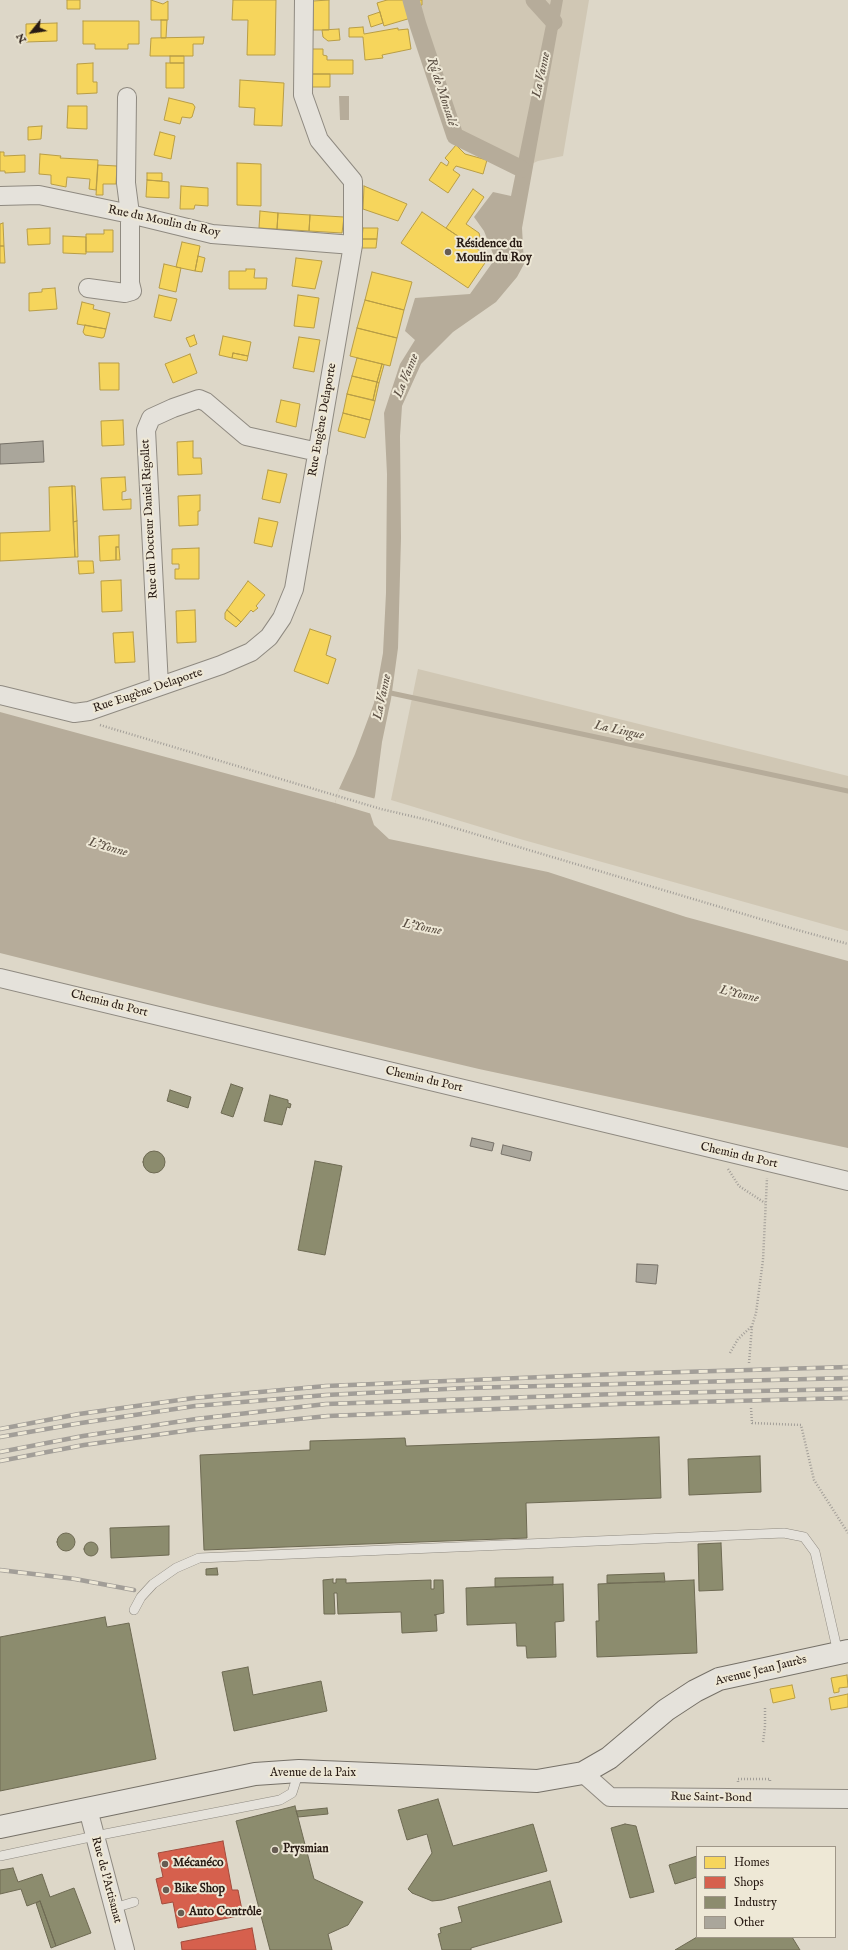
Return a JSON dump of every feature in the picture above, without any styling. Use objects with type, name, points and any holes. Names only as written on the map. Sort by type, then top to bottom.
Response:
[{"type":"main road","name":"Avenue Jean Jaurès","points":[[583,1773],[609,1758],[666,1710],[695,1691],[719,1679],[843,1652]]},
{"type":"main road","name":"Avenue de la Paix","points":[[0,1827],[255,1774],[299,1771],[537,1781],[583,1773]]},
{"type":"street","name":"Rue Eugène Delaporte","points":[[0,695],[74,713],[89,711],[221,665],[251,652],[269,637],[282,618],[294,589],[353,245],[353,181],[319,140],[303,95],[304,0]]},
{"type":"street","name":"Rue du Moulin du Roy","points":[[88,288],[125,293],[132,291],[130,283],[130,214],[126,183],[127,97]]},
{"type":"street","name":"Rue du Moulin du Roy","points":[[0,196],[38,195],[130,214],[212,234],[353,245]]},
{"type":"street","name":"Rue du Docteur Daniel Rigollet","points":[[159,686],[146,430],[151,418],[173,408],[199,400],[206,402],[246,436],[318,452]]},
{"type":"street","name":"Chemin du Port","points":[[0,978],[264,1043],[424,1079],[848,1182]]},
{"type":"street","name":"Rue Saint-Bond","points":[[583,1773],[610,1797],[848,1799]]},
{"type":"street","name":"Rue de l'Artisanat","points":[[88,1809],[125,1950]]},
{"type":"lane","points":[[134,1610],[141,1597],[153,1584],[176,1568],[199,1558],[784,1533],[804,1537],[815,1552],[843,1652]]},
{"type":"lane","points":[[0,1856],[280,1800],[292,1793],[299,1771]]},
{"type":"lane","points":[[114,1908],[134,1902]]},
{"type":"path","points":[[104,727],[381,809],[428,820],[848,944]]},
{"type":"path","points":[[725,1153],[722,1161],[739,1186],[765,1203]]},
{"type":"path","points":[[749,1363],[752,1326],[756,1313],[763,1260],[768,1163]]},
{"type":"path","points":[[730,1352],[738,1339],[752,1326]]},
{"type":"path","points":[[752,1408],[752,1423],[800,1425],[814,1480],[848,1533]]},
{"type":"path","points":[[762,1742],[765,1726],[765,1708]]},
{"type":"path","points":[[760,1779],[770,1779]]},
{"type":"shaded area","points":[[418,0],[589,0],[563,156],[538,161],[512,173],[458,132]]},
{"type":"shaded area","points":[[418,669],[848,776],[848,931],[520,839],[391,800]]},
{"type":"water","points":[[551,0],[563,0],[522,228],[524,264],[517,277],[496,302],[453,332],[421,364],[402,406],[400,436],[401,538],[398,648],[391,699],[382,742],[375,796],[370,813],[374,825],[389,839],[548,872],[686,917],[848,961],[848,1148],[479,1069],[208,1005],[0,953],[0,712],[335,803],[339,789],[355,754],[374,703],[383,653],[386,593],[387,474],[384,413],[400,364],[415,340],[405,331],[415,298],[470,294],[495,259],[484,231],[474,217],[493,192],[511,196]]},
{"type":"water","points":[[339,96],[349,96],[349,120],[340,120]]},
{"type":"pier","points":[[339,789],[376,799],[372,814],[335,803]]},
{"type":"building: Homes","points":[[67,0],[80,0],[80,9],[67,9]]},
{"type":"building: Homes","points":[[151,0],[163,4],[168,1],[168,20],[151,20]]},
{"type":"building: Homes","points":[[233,0],[276,0],[275,55],[247,55],[248,20],[232,20]]},
{"type":"building: Homes","points":[[329,0],[329,30],[313,30],[313,1]]},
{"type":"building: Homes","points":[[387,0],[406,0],[411,18],[384,26],[377,3]]},
{"type":"building: Homes","points":[[414,0],[422,0],[422,5],[416,6]]},
{"type":"building: Homes","points":[[380,12],[383,23],[371,27],[368,16]]},
{"type":"building: Homes","points":[[161,20],[167,20],[166,38],[161,38]]},
{"type":"building: Homes","points":[[83,21],[139,21],[139,44],[128,44],[128,49],[95,49],[95,44],[83,44]]},
{"type":"building: Homes","points":[[57,23],[57,41],[26,42],[26,24]]},
{"type":"building: Homes","points":[[363,27],[364,34],[398,28],[398,30],[408,29],[411,49],[382,55],[383,58],[365,60],[363,37],[349,37],[349,28]]},
{"type":"building: Homes","points":[[339,29],[340,40],[328,41],[323,37],[322,30]]},
{"type":"building: Homes","points":[[204,37],[203,44],[193,44],[193,56],[150,56],[151,38]]},
{"type":"building: Homes","points":[[311,49],[323,49],[323,55],[327,56],[327,60],[353,60],[353,74],[311,74]]},
{"type":"building: Homes","points":[[170,56],[184,56],[184,63],[170,63]]},
{"type":"building: Homes","points":[[93,63],[93,82],[97,82],[97,93],[77,94],[77,64]]},
{"type":"building: Homes","points":[[166,63],[184,63],[184,88],[166,88]]},
{"type":"building: Homes","points":[[311,74],[330,74],[330,87],[312,87]]},
{"type":"building: Homes","points":[[240,80],[284,83],[282,126],[254,125],[255,108],[239,107]]},
{"type":"building: Homes","points":[[169,98],[193,104],[195,107],[192,117],[182,117],[180,124],[164,120]]},
{"type":"building: Homes","points":[[68,106],[87,106],[87,129],[67,128]]},
{"type":"building: Homes","points":[[42,126],[41,139],[28,140],[28,127]]},
{"type":"building: Homes","points":[[160,132],[175,136],[171,159],[154,155]]},
{"type":"building: Homes","points":[[456,145],[465,154],[487,160],[483,174],[456,166],[453,170],[460,175],[448,193],[429,180],[441,162],[447,166],[449,162],[445,158]]},
{"type":"building: Homes","points":[[0,152],[4,152],[4,156],[25,155],[25,172],[5,173],[5,171],[0,171]]},
{"type":"building: Homes","points":[[40,154],[61,156],[60,158],[98,160],[96,190],[89,189],[90,179],[67,177],[66,187],[51,184],[51,175],[39,174]]},
{"type":"building: Homes","points":[[237,163],[261,164],[261,206],[237,205]]},
{"type":"building: Homes","points":[[98,165],[117,166],[116,184],[103,184],[103,195],[96,195]]},
{"type":"building: Homes","points":[[147,173],[162,173],[162,181],[147,180]]},
{"type":"building: Homes","points":[[147,180],[169,182],[169,198],[146,197]]},
{"type":"building: Homes","points":[[181,186],[208,188],[208,206],[195,205],[194,209],[180,209]]},
{"type":"building: Homes","points":[[364,186],[407,204],[398,221],[363,209]]},
{"type":"building: Homes","points":[[473,189],[484,197],[466,224],[479,233],[480,237],[474,247],[446,228]]},
{"type":"building: Homes","points":[[260,211],[278,213],[277,229],[259,228]]},
{"type":"building: Homes","name":"Résidence du Moulin du Roy","points":[[422,212],[489,257],[468,288],[401,243]]},
{"type":"building: Homes","points":[[278,213],[310,215],[309,231],[277,229]]},
{"type":"building: Homes","points":[[310,215],[344,217],[342,233],[309,231]]},
{"type":"building: Homes","points":[[3,223],[4,246],[0,246],[0,224]]},
{"type":"building: Homes","points":[[50,228],[50,244],[28,245],[27,229]]},
{"type":"building: Homes","points":[[363,228],[378,228],[377,239],[362,239]]},
{"type":"building: Homes","points":[[104,230],[113,230],[113,252],[86,252],[86,234],[104,234]]},
{"type":"building: Homes","points":[[63,236],[86,237],[86,254],[63,253]]},
{"type":"building: Homes","points":[[362,239],[377,239],[376,248],[362,248]]},
{"type":"building: Homes","points":[[182,242],[200,246],[195,271],[176,267]]},
{"type":"building: Homes","points":[[0,246],[4,246],[5,263],[0,263]]},
{"type":"building: Homes","points":[[198,256],[205,258],[202,272],[195,271]]},
{"type":"building: Homes","points":[[296,258],[322,261],[315,289],[292,286]]},
{"type":"building: Homes","points":[[164,264],[181,268],[176,292],[159,288]]},
{"type":"building: Homes","points":[[246,269],[255,269],[254,278],[267,278],[266,289],[229,289],[229,271],[246,271]]},
{"type":"building: Homes","points":[[372,272],[412,282],[404,310],[365,300]]},
{"type":"building: Homes","points":[[55,288],[57,309],[29,311],[29,293],[42,292],[42,289]]},
{"type":"building: Homes","points":[[159,295],[177,299],[171,321],[154,317]]},
{"type":"building: Homes","points":[[298,295],[319,298],[314,328],[294,326]]},
{"type":"building: Homes","points":[[365,300],[404,310],[397,338],[357,328]]},
{"type":"building: Homes","points":[[82,302],[94,305],[93,309],[110,313],[106,329],[77,324]]},
{"type":"building: Homes","points":[[85,325],[106,329],[104,337],[102,338],[85,335],[83,332]]},
{"type":"building: Homes","points":[[357,328],[397,338],[390,366],[350,356]]},
{"type":"building: Homes","points":[[194,335],[197,344],[190,347],[186,338]]},
{"type":"building: Homes","points":[[223,336],[251,342],[248,356],[233,353],[232,358],[219,355]]},
{"type":"building: Homes","points":[[299,337],[320,340],[314,372],[293,368]]},
{"type":"building: Homes","points":[[233,353],[248,356],[247,361],[232,358]]},
{"type":"building: Homes","points":[[190,354],[197,373],[173,383],[165,364]]},
{"type":"building: Homes","points":[[357,358],[382,364],[377,382],[352,376]]},
{"type":"building: Homes","points":[[99,363],[119,363],[119,390],[100,390]]},
{"type":"building: Homes","points":[[382,364],[384,365],[379,383],[377,382]]},
{"type":"building: Homes","points":[[352,376],[377,382],[373,400],[347,394]]},
{"type":"building: Homes","points":[[377,382],[379,383],[375,401],[373,400]]},
{"type":"building: Homes","points":[[347,394],[375,401],[370,420],[343,413]]},
{"type":"building: Homes","points":[[281,400],[300,404],[296,427],[276,422]]},
{"type":"building: Homes","points":[[343,413],[370,420],[365,438],[338,431]]},
{"type":"building: Homes","points":[[123,420],[124,445],[102,446],[101,421]]},
{"type":"building: Homes","points":[[193,441],[193,458],[201,458],[202,474],[178,475],[177,442]]},
{"type":"building: Homes","points":[[268,470],[287,474],[280,503],[262,499]]},
{"type":"building: Homes","points":[[125,477],[126,491],[122,492],[122,500],[131,499],[131,509],[103,510],[101,478]]},
{"type":"building: Homes","points":[[72,486],[75,557],[0,561],[0,533],[50,531],[49,487]]},
{"type":"building: Homes","points":[[72,486],[75,486],[77,521],[73,522]]},
{"type":"building: Homes","points":[[200,495],[198,525],[179,526],[178,496]]},
{"type":"building: Homes","points":[[259,518],[278,522],[272,547],[254,543]]},
{"type":"building: Homes","points":[[77,521],[78,557],[75,557],[73,522]]},
{"type":"building: Homes","points":[[119,535],[119,547],[116,547],[116,560],[100,561],[99,536]]},
{"type":"building: Homes","points":[[116,547],[119,547],[120,560],[116,560]]},
{"type":"building: Homes","points":[[199,548],[199,579],[175,579],[175,569],[179,569],[179,564],[172,564],[172,549]]},
{"type":"building: Homes","points":[[78,561],[93,561],[94,573],[79,574]]},
{"type":"building: Homes","points":[[121,580],[122,611],[102,612],[101,581]]},
{"type":"building: Homes","points":[[248,581],[265,595],[256,606],[258,608],[253,612],[251,610],[241,622],[227,610]]},
{"type":"building: Homes","points":[[195,610],[196,642],[177,643],[176,611]]},
{"type":"building: Homes","points":[[227,610],[241,622],[236,627],[225,619],[225,613]]},
{"type":"building: Homes","points":[[310,629],[331,636],[326,655],[336,659],[328,684],[294,671]]},
{"type":"building: Homes","points":[[133,632],[135,662],[115,663],[113,633]]},
{"type":"building: Homes","points":[[847,1675],[848,1687],[839,1688],[839,1692],[834,1693],[831,1678]]},
{"type":"building: Homes","points":[[792,1685],[795,1698],[773,1703],[770,1689]]},
{"type":"building: Homes","points":[[848,1694],[848,1707],[831,1710],[829,1698]]},
{"type":"building: Shops","points":[[223,1841],[232,1890],[238,1890],[243,1915],[178,1928],[173,1902],[162,1904],[156,1879],[163,1877],[158,1853]]},
{"type":"building: Shops","points":[[252,1928],[256,1950],[182,1950],[181,1942]]},
{"type":"building: Industry","points":[[231,1084],[243,1088],[233,1117],[221,1113]]},
{"type":"building: Industry","points":[[170,1090],[191,1097],[188,1108],[167,1101]]},
{"type":"building: Industry","points":[[270,1095],[288,1100],[288,1103],[291,1104],[290,1108],[287,1107],[282,1125],[264,1121]]},
{"type":"building: Industry","points":[[154,1151],[158,1152],[164,1158],[164,1166],[158,1172],[154,1173],[150,1172],[144,1166],[143,1162],[144,1158],[150,1152]]},
{"type":"building: Industry","points":[[315,1161],[342,1166],[325,1255],[298,1250]]},
{"type":"building: Industry","points":[[659,1437],[661,1498],[526,1503],[527,1538],[204,1550],[200,1455],[310,1450],[310,1441],[405,1438],[406,1446]]},
{"type":"building: Industry","points":[[760,1456],[761,1492],[689,1495],[688,1459]]},
{"type":"building: Industry","points":[[169,1526],[169,1555],[111,1558],[110,1528]]},
{"type":"building: Industry","points":[[62,1533],[70,1533],[75,1538],[73,1549],[70,1551],[62,1551],[57,1546],[57,1538]]},
{"type":"building: Industry","points":[[88,1542],[94,1542],[98,1546],[98,1552],[94,1556],[88,1556],[84,1552],[84,1546]]},
{"type":"building: Industry","points":[[721,1543],[723,1590],[699,1591],[698,1544]]},
{"type":"building: Industry","points":[[217,1568],[218,1575],[206,1575],[206,1569]]},
{"type":"building: Industry","points":[[664,1573],[665,1582],[607,1583],[607,1575]]},
{"type":"building: Industry","points":[[553,1577],[553,1585],[495,1587],[495,1578]]},
{"type":"building: Industry","points":[[333,1579],[333,1583],[336,1583],[336,1579],[346,1579],[346,1583],[431,1580],[431,1589],[434,1589],[434,1580],[443,1580],[444,1613],[434,1615],[436,1615],[437,1631],[402,1633],[401,1612],[338,1614],[337,1593],[334,1593],[335,1614],[324,1614],[323,1580]]},
{"type":"building: Industry","points":[[694,1580],[697,1653],[597,1657],[596,1621],[599,1621],[598,1584]]},
{"type":"building: Industry","points":[[563,1584],[564,1621],[555,1622],[556,1657],[527,1658],[526,1646],[517,1646],[516,1623],[467,1625],[466,1588]]},
{"type":"building: Industry","points":[[105,1617],[107,1627],[129,1623],[156,1759],[0,1791],[0,1637]]},
{"type":"building: Industry","points":[[248,1667],[253,1695],[321,1681],[327,1711],[234,1731],[222,1672]]},
{"type":"building: Industry","points":[[438,1799],[453,1846],[533,1824],[547,1871],[442,1900],[432,1901],[412,1893],[408,1889],[432,1853],[427,1834],[407,1840],[398,1810]]},
{"type":"building: Industry","name":"Prysmian","points":[[295,1806],[314,1879],[363,1902],[348,1925],[328,1934],[332,1950],[270,1950],[236,1821]]},
{"type":"building: Industry","points":[[327,1808],[328,1814],[298,1817],[296,1811]]},
{"type":"building: Industry","points":[[625,1824],[636,1826],[654,1892],[630,1898],[611,1828]]},
{"type":"building: Industry","points":[[696,1856],[696,1877],[675,1884],[669,1865]]},
{"type":"building: Industry","points":[[13,1868],[18,1882],[42,1874],[50,1897],[74,1888],[91,1933],[56,1946],[40,1901],[27,1906],[21,1889],[0,1894],[0,1870]]},
{"type":"building: Industry","points":[[550,1881],[562,1922],[471,1948],[471,1950],[442,1950],[438,1934],[441,1933],[440,1928],[462,1922],[458,1907]]},
{"type":"building: Industry","points":[[40,1901],[56,1946],[51,1948],[36,1903]]},
{"type":"building: Industry","points":[[696,1938],[793,1938],[800,1950],[675,1950]]},
{"type":"building: Other","points":[[43,441],[44,462],[0,464],[0,444]]},
{"type":"building: Other","points":[[472,1138],[494,1143],[492,1151],[470,1146]]},
{"type":"building: Other","points":[[503,1145],[532,1152],[530,1161],[501,1154]]},
{"type":"building: Other","points":[[637,1264],[658,1265],[656,1284],[636,1282]]},
{"type":"waterway","name":"Rû de Monsalé","points":[[411,0],[455,136],[522,169]]},
{"type":"waterway","name":"Rû de Monsalé","points":[[534,0],[554,22]]},
{"type":"waterway","name":"La Lingue","points":[[386,692],[848,791]]},
{"type":"railway","points":[[0,1429],[79,1414],[194,1398],[326,1386],[616,1374],[848,1367]]},
{"type":"railway","points":[[0,1437],[195,1406],[326,1395],[466,1388],[848,1378]]},
{"type":"railway","points":[[0,1452],[83,1436],[196,1419],[326,1404],[617,1394],[848,1389]]},
{"type":"railway","points":[[0,1461],[84,1445],[198,1429],[328,1416],[617,1404],[848,1398]]},
{"type":"railway","points":[[0,1570],[75,1579],[134,1590]]},
{"type":"place","name":"Résidence du Moulin du Roy","points":[[448,252]]},
{"type":"place","name":"Prysmian","points":[[275,1850]]},
{"type":"place","name":"Mécanéco","points":[[165,1864]]},
{"type":"place","name":"Bike Shop","points":[[166,1890]]},
{"type":"place","name":"Auto Contrôle","points":[[181,1913]]},
{"type":"water label","name":"La Vanne","points":[[542,75]]},
{"type":"water label","name":"La Vanne","points":[[407,376]]},
{"type":"water label","name":"La Vanne","points":[[383,697]]},
{"type":"water label","name":"L'Yonne","points":[[108,848]]},
{"type":"water label","name":"L'Yonne","points":[[422,928]]},
{"type":"water label","name":"L'Yonne","points":[[739,995]]}]
